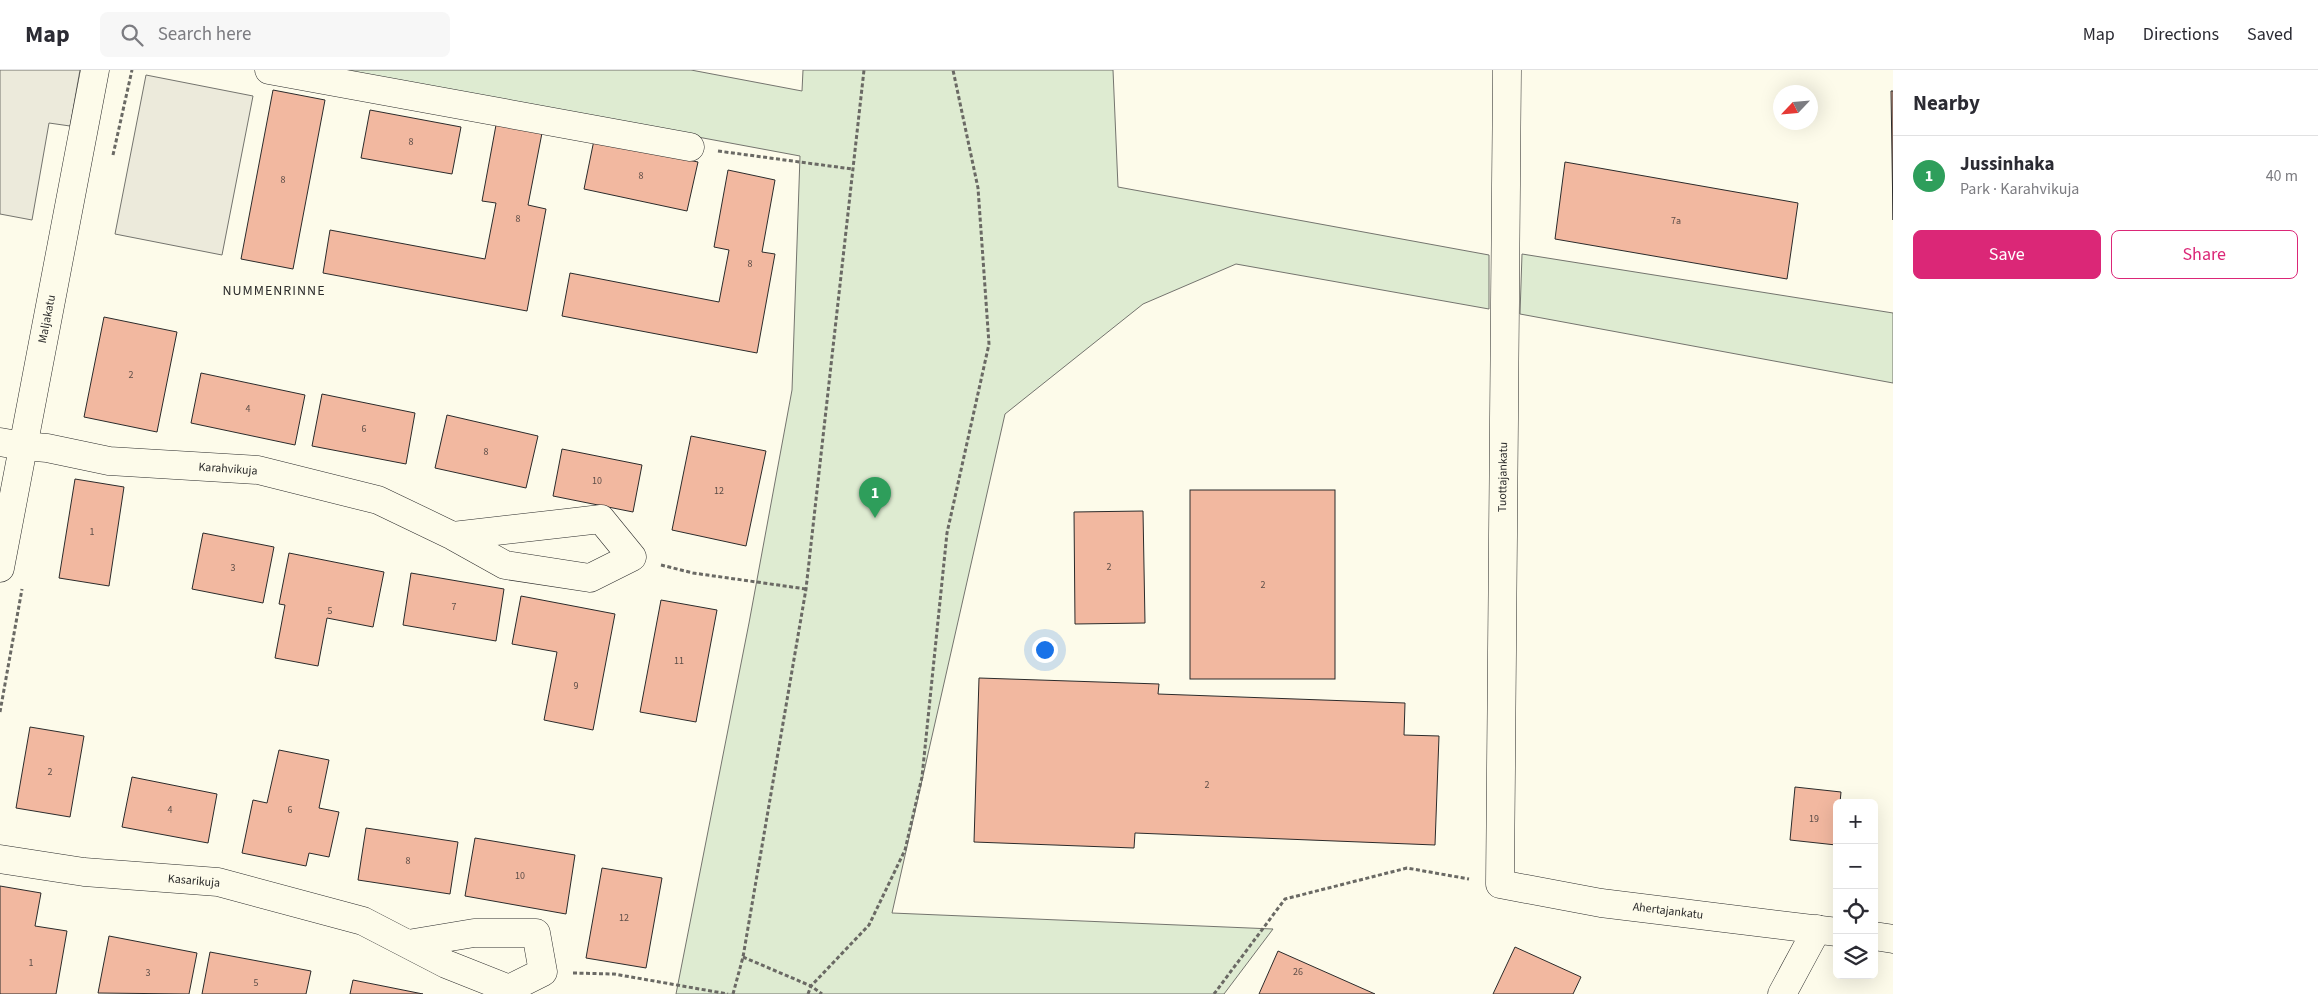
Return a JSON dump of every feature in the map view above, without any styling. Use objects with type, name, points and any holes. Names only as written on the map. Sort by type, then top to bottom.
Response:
[{"type":"street","name":"Maljakatu","points":[[0,568],[12,444],[95,70]]},
{"type":"street","points":[[269,70],[690,147]]},
{"type":"street","name":"Tuottajankatu","points":[[1500,884],[1507,70]]},
{"type":"street","name":"Karahvikuja","points":[[12,444],[48,448],[109,461],[258,470],[378,500],[453,536],[505,565],[590,578],[632,558]]},
{"type":"street","points":[[453,536],[601,519],[632,558]]},
{"type":"street","name":"Kasarikuja","points":[[0,859],[84,872],[218,882],[363,921],[446,964],[509,989],[542,972]]},
{"type":"street","name":"Ahertajankatu","points":[[1500,884],[1601,903],[1827,930]]},
{"type":"street","points":[[1782,994],[1827,930]]},
{"type":"street","points":[[408,944],[474,933],[536,933],[542,972]]},
{"type":"street","points":[[1878,937],[1893,939]]},
{"type":"path","points":[[734,994],[743,957],[806,589],[864,70]]},
{"type":"path","points":[[808,994],[810,986],[869,925],[905,850],[922,778],[947,532],[989,344],[978,188],[953,70]]},
{"type":"path","points":[[690,147],[852,169]]},
{"type":"path","points":[[632,558],[693,573],[806,589]]},
{"type":"path","points":[[1214,994],[1285,899],[1408,868],[1500,884]]},
{"type":"path","points":[[743,957],[810,986],[822,994]]},
{"type":"path","points":[[542,972],[614,974],[728,994]]},
{"type":"green space","points":[[337,70],[691,70],[802,91],[803,70],[1113,70],[1118,187],[1489,255],[1489,309],[1236,264],[1143,304],[1005,414],[892,913],[1273,929],[1224,994],[676,994],[749,623],[792,390],[800,156]]},
{"type":"green space","points":[[1522,254],[1893,313],[1893,383],[1520,314]]},
{"type":"shaded area","points":[[0,70],[80,70],[70,126],[49,123],[32,220],[0,214]]},
{"type":"shaded area","points":[[146,75],[253,96],[222,255],[115,234]]},
{"type":"building","points":[[273,90],[325,100],[293,269],[241,259]]},
{"type":"building","points":[[1891,91],[1893,91],[1893,220]]},
{"type":"building","points":[[370,110],[461,127],[452,174],[361,158]]},
{"type":"building","points":[[496,125],[542,133],[528,205],[546,209],[527,311],[323,273],[330,230],[485,259],[496,203],[482,201]]},
{"type":"building","points":[[594,140],[698,162],[687,211],[584,189]]},
{"type":"building","points":[[1565,162],[1798,203],[1787,279],[1555,239]]},
{"type":"building","points":[[728,170],[775,180],[762,252],[775,254],[757,353],[562,316],[570,273],[719,302],[729,250],[714,247]]},
{"type":"building","points":[[104,317],[177,332],[157,432],[84,417]]},
{"type":"building","points":[[201,373],[305,395],[295,445],[191,423]]},
{"type":"building","points":[[322,394],[415,413],[406,464],[312,446]]},
{"type":"building","points":[[447,415],[538,436],[526,488],[435,468]]},
{"type":"building","points":[[691,436],[766,451],[746,546],[672,530]]},
{"type":"building","points":[[562,449],[642,465],[633,512],[553,496]]},
{"type":"building","points":[[75,479],[124,487],[109,586],[59,578]]},
{"type":"building","points":[[1190,490],[1335,490],[1335,679],[1190,679]]},
{"type":"building","points":[[1143,511],[1145,623],[1075,624],[1074,512]]},
{"type":"building","points":[[203,533],[274,547],[263,603],[192,589]]},
{"type":"building","points":[[289,553],[384,572],[373,627],[327,618],[318,666],[275,658],[285,605],[279,604]]},
{"type":"building","points":[[411,573],[504,589],[496,641],[403,625]]},
{"type":"building","points":[[521,596],[615,614],[593,730],[544,720],[557,652],[512,644]]},
{"type":"building","points":[[661,600],[717,610],[696,722],[640,712]]},
{"type":"building","points":[[979,678],[1159,684],[1158,694],[1405,703],[1404,735],[1439,736],[1435,845],[1135,833],[1134,848],[974,842]]},
{"type":"building","points":[[30,727],[84,736],[70,817],[16,808]]},
{"type":"building","points":[[279,750],[329,760],[319,808],[339,812],[329,857],[309,853],[306,866],[242,853],[253,800],[267,803]]},
{"type":"building","points":[[132,777],[217,794],[208,843],[122,827]]},
{"type":"building","points":[[1795,787],[1841,792],[1840,799],[1833,799],[1833,845],[1790,840]]},
{"type":"building","points":[[366,828],[458,842],[450,894],[358,880]]},
{"type":"building","points":[[475,838],[575,855],[566,914],[465,896]]},
{"type":"building","points":[[602,868],[662,878],[646,968],[586,958]]},
{"type":"building","points":[[0,886],[41,893],[35,926],[67,931],[56,994],[0,994]]},
{"type":"building","points":[[109,936],[197,953],[189,994],[98,993]]},
{"type":"building","points":[[1515,947],[1581,977],[1573,994],[1493,994]]},
{"type":"building","points":[[1278,951],[1375,994],[1259,994]]},
{"type":"building","points":[[210,952],[311,971],[306,994],[202,994]]},
{"type":"building","points":[[353,980],[423,994],[350,994]]},
{"type":"place","name":"Jussinhaka","points":[[875,518]]},
{"type":"district","name":"NUMMENRINNE","points":[[274,291]]}]
